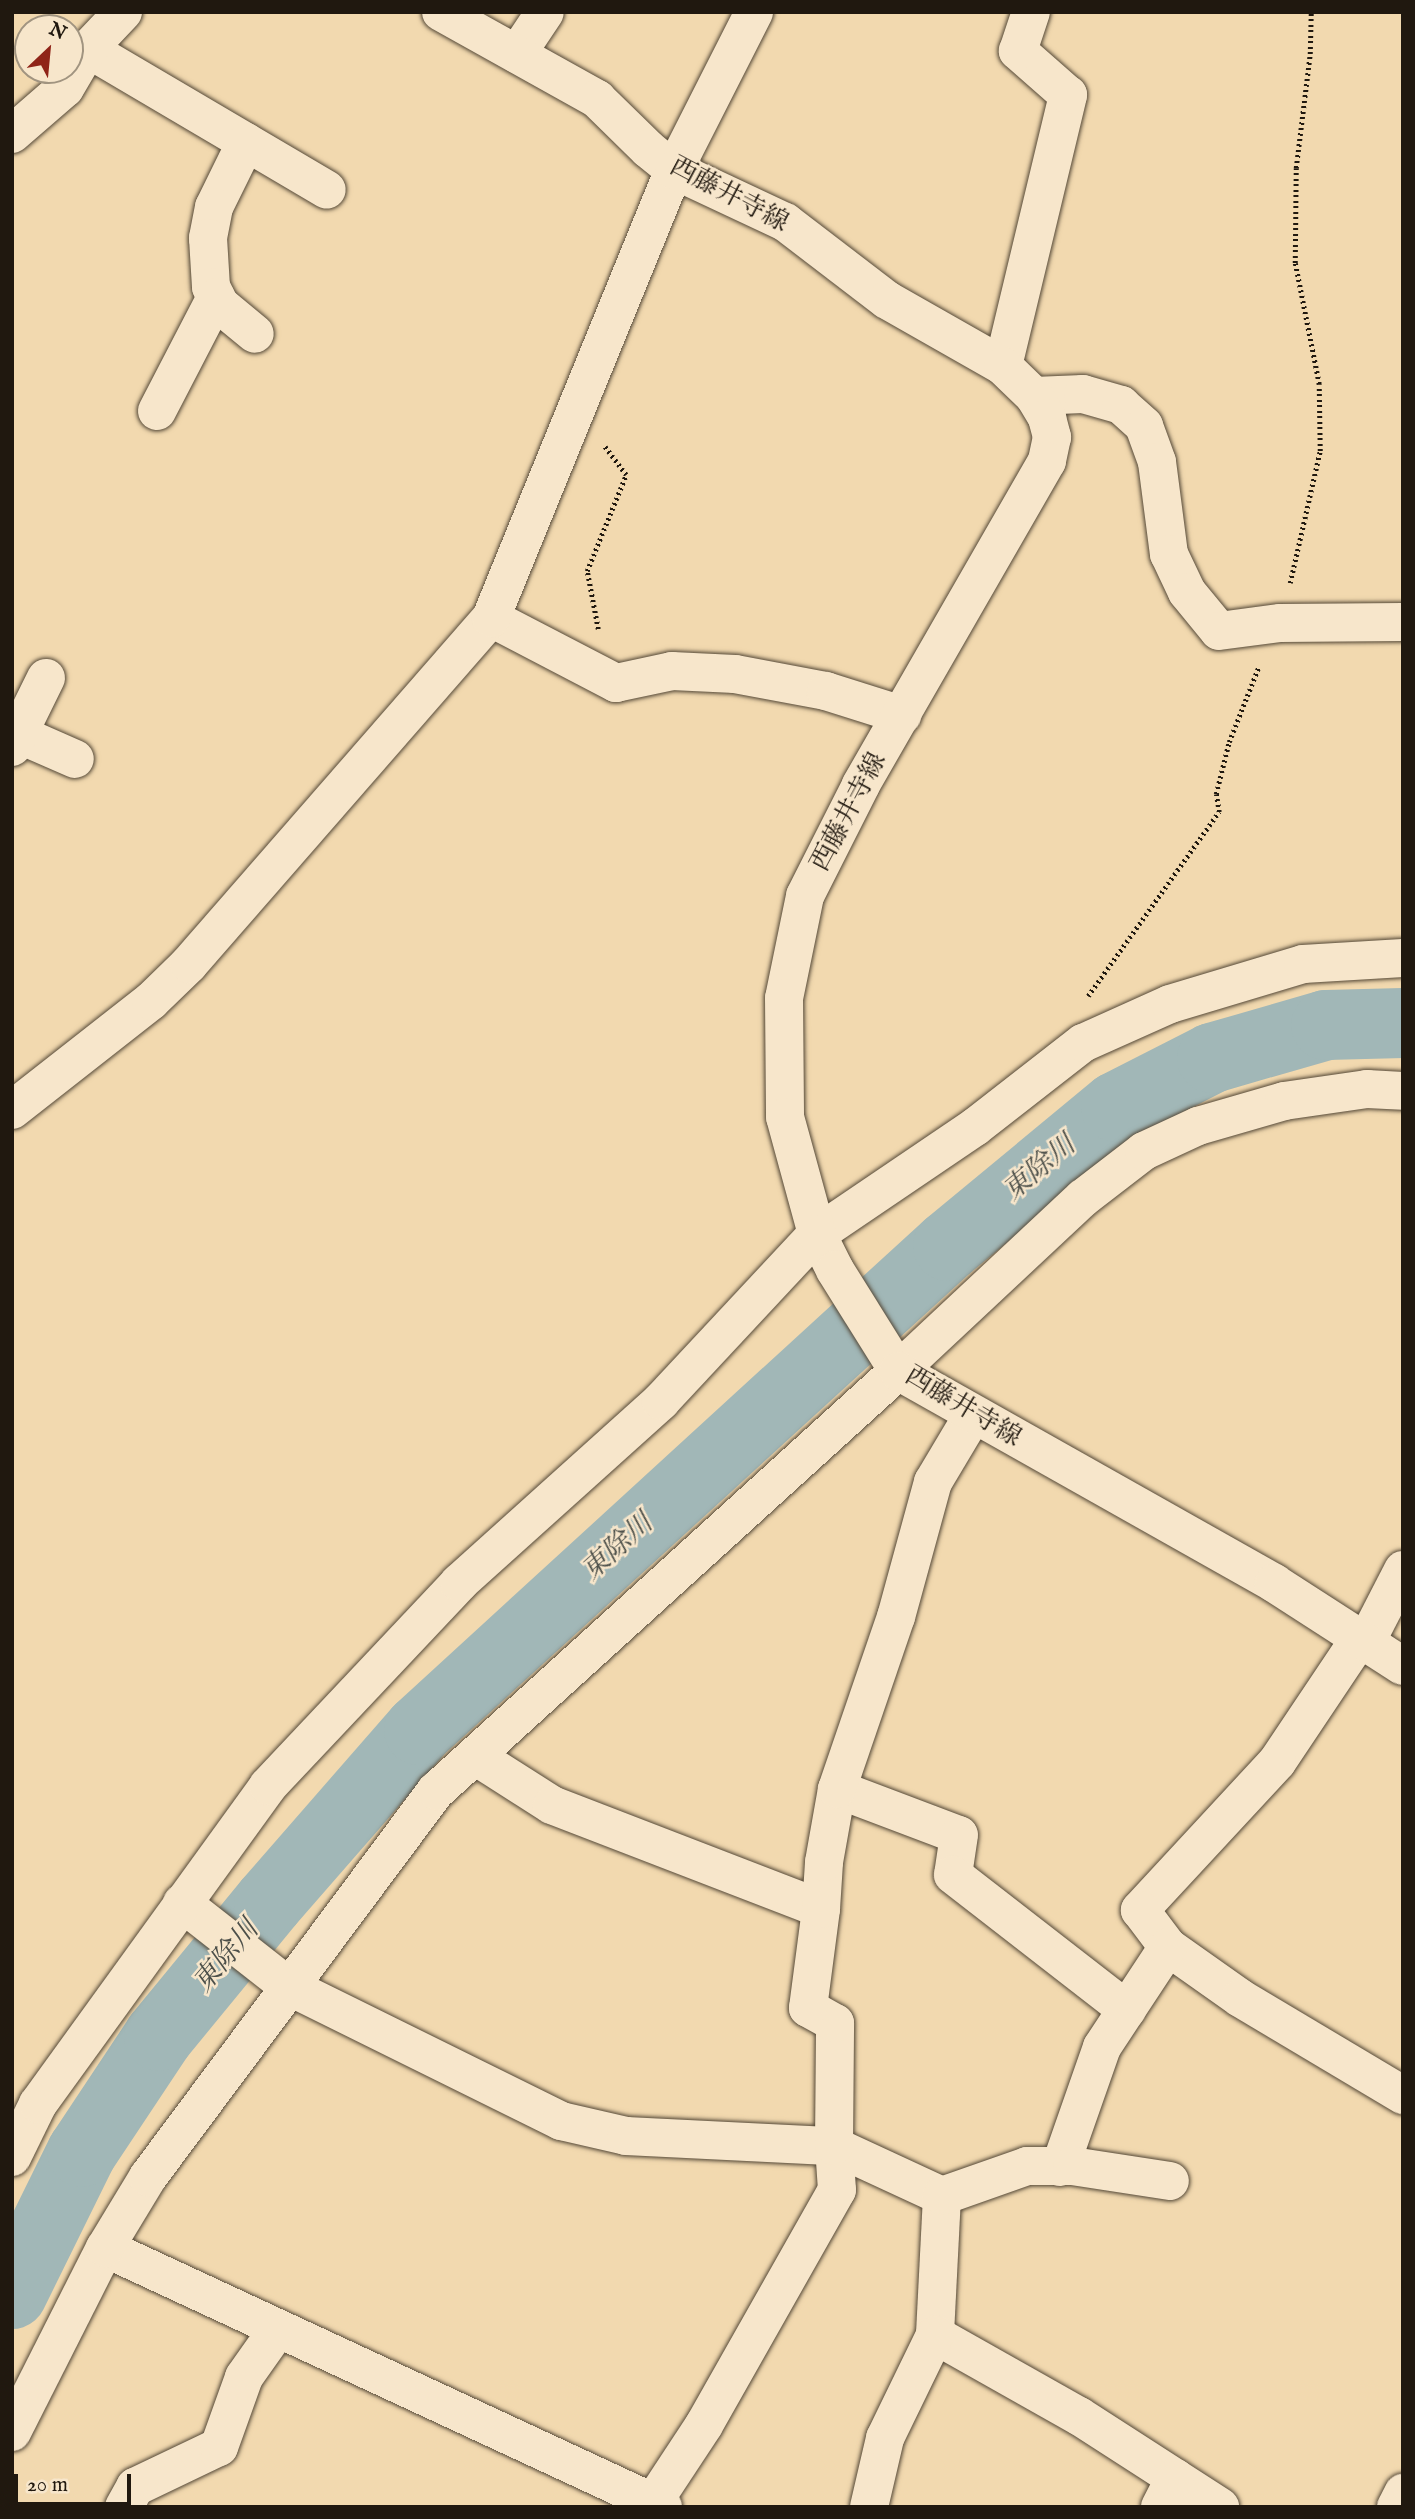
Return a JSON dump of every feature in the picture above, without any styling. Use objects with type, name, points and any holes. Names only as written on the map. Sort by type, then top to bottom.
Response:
[{"type":"street","points":[[12,134],[65,88],[88,49],[123,12]]},
{"type":"street","name":"西藤井寺線","points":[[441,12],[597,99],[648,149],[674,170],[785,222],[887,300],[1003,366],[1034,396],[1047,418],[1052,437],[1047,461],[861,785],[805,896],[784,998],[785,1116],[817,1234],[835,1270],[898,1371],[1274,1583],[1403,1666]]},
{"type":"street","points":[[517,54],[545,12]]},
{"type":"street","points":[[12,1110],[151,1001],[189,964],[491,618],[674,170],[754,12]]},
{"type":"street","points":[[1003,366],[1068,95],[1017,51],[1031,12]]},
{"type":"street","points":[[88,49],[327,190]]},
{"type":"street","points":[[246,142],[214,207],[208,238],[211,287],[220,305],[255,334]]},
{"type":"street","points":[[157,411],[216,297]]},
{"type":"street","points":[[1034,396],[1083,394],[1121,405],[1144,426],[1157,463],[1169,554],[1187,592],[1219,631],[1280,623],[1403,622]]},
{"type":"street","points":[[491,618],[616,683],[672,671],[735,674],[826,691],[902,715]]},
{"type":"street","points":[[46,678],[15,740],[75,760]]},
{"type":"street","points":[[12,2157],[25,2107],[190,1909],[268,1786],[459,1583],[661,1401],[817,1234],[975,1127],[1083,1043],[1170,1004],[1303,964],[1403,958]]},
{"type":"street","points":[[12,2432],[105,2248],[148,2177],[436,1791],[898,1371],[1083,1198],[1144,1151],[1198,1126],[1284,1101],[1367,1089],[1403,1091]]},
{"type":"street","points":[[105,2248],[655,2505],[704,2425],[837,2190],[834,2146],[835,2023],[808,2008],[821,1909],[824,1862],[836,1789],[896,1618],[933,1482],[973,1415]]},
{"type":"street","points":[[1403,1570],[1363,1640],[1277,1762],[1140,1910],[1168,1947],[1240,1998],[1403,2095]]},
{"type":"street","points":[[475,1756],[552,1805],[821,1909]]},
{"type":"street","points":[[836,1789],[959,1835],[953,1875],[1126,2010]]},
{"type":"street","points":[[190,1909],[288,1986],[561,2122],[625,2136],[834,2146],[942,2196],[1027,2166],[1060,2167],[1170,2181]]},
{"type":"street","points":[[1060,2167],[1102,2047],[1168,1947]]},
{"type":"street","points":[[869,2507],[885,2438],[935,2334],[942,2196]]},
{"type":"street","points":[[124,2507],[135,2487],[219,2446],[244,2377],[278,2329]]},
{"type":"street","points":[[935,2334],[1079,2416],[1167,2492],[1220,2507]]},
{"type":"street","points":[[1396,2507],[1403,2493]]},
{"type":"path","points":[[1065,1057],[1071,1017],[1136,933],[1219,812],[1216,794],[1229,742],[1251,682],[1280,623],[1320,451],[1319,384],[1294,263],[1296,168],[1310,54],[1311,12]]},
{"type":"path","points":[[584,390],[598,436],[626,475],[598,538],[587,571],[591,605],[611,680]]},
{"type":"waterway","name":"東除川","points":[[12,2294],[82,2152],[159,2036],[269,1902],[419,1730],[948,1246],[1116,1107],[1212,1058],[1326,1025],[1403,1023]]}]
